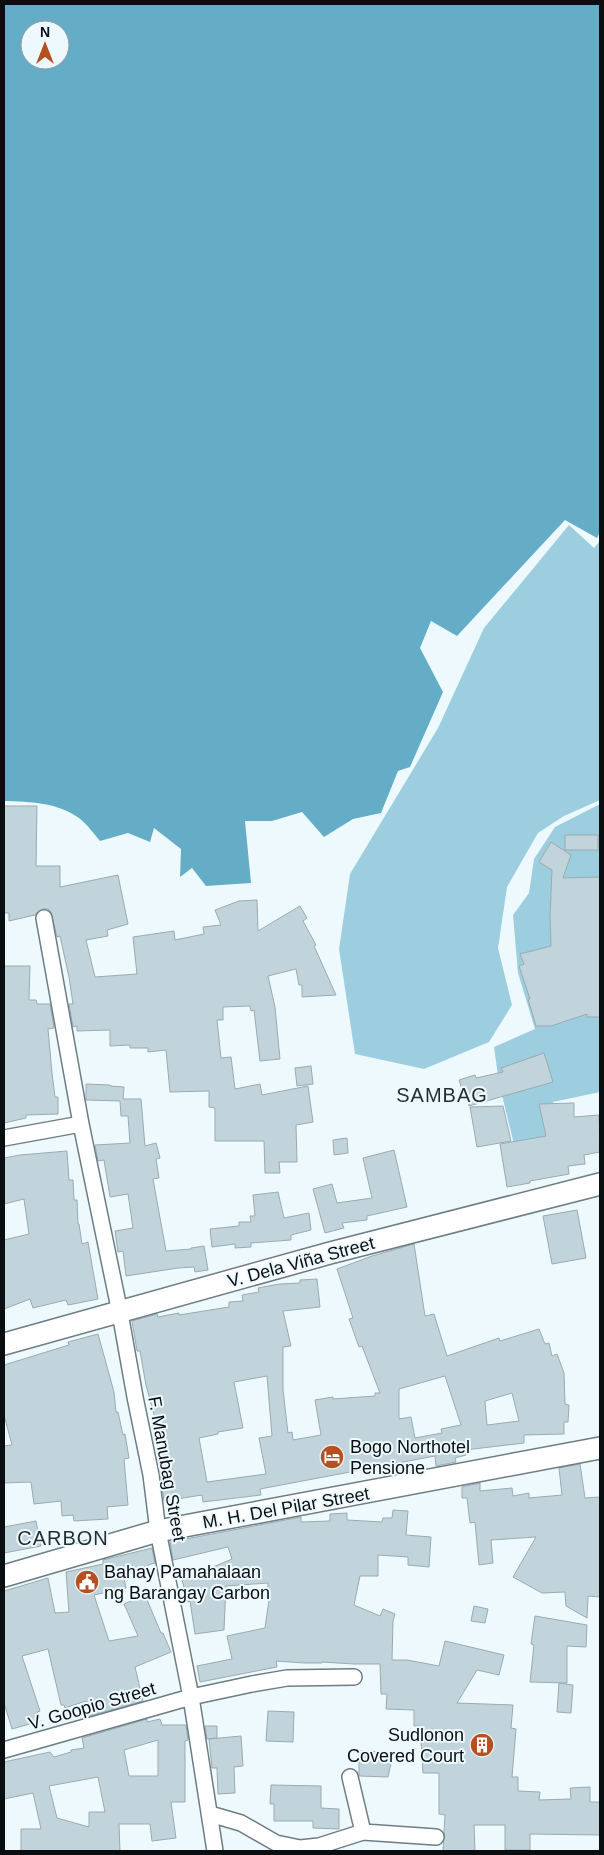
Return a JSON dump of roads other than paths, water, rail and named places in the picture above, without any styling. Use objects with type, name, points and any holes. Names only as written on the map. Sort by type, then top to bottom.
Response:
[{"type":"main road","name":"V. Dela Viña Street","points":[[4,1344],[330,1253],[600,1184]]},
{"type":"main road","name":"M. H. Del Pilar Street","points":[[4,1576],[158,1531],[600,1448]]},
{"type":"street","name":"F. Manubag Street","points":[[44,918],[81,1124],[151,1475],[158,1531],[191,1697],[215,1851]]},
{"type":"street","points":[[4,1138],[81,1124]]},
{"type":"street","name":"V. Goopio Street","points":[[4,1750],[191,1697],[252,1684],[287,1678],[354,1677]]},
{"type":"street","points":[[350,1777],[363,1832]]},
{"type":"street","points":[[210,1814],[241,1823],[276,1842],[300,1848],[319,1846],[363,1832],[436,1837]]},
{"type":"place","name":"Bogo Northotel Pensione","points":[[332,1457]]},
{"type":"place","name":"Bahay Pamahalaan ng Barangay Carbon","points":[[87,1582]]},
{"type":"place","name":"Sudlonon Covered Court","points":[[482,1745]]},
{"type":"district","name":"SAMBAG","points":[[442,1095]]},
{"type":"district","name":"CARBON","points":[[63,1538]]}]
